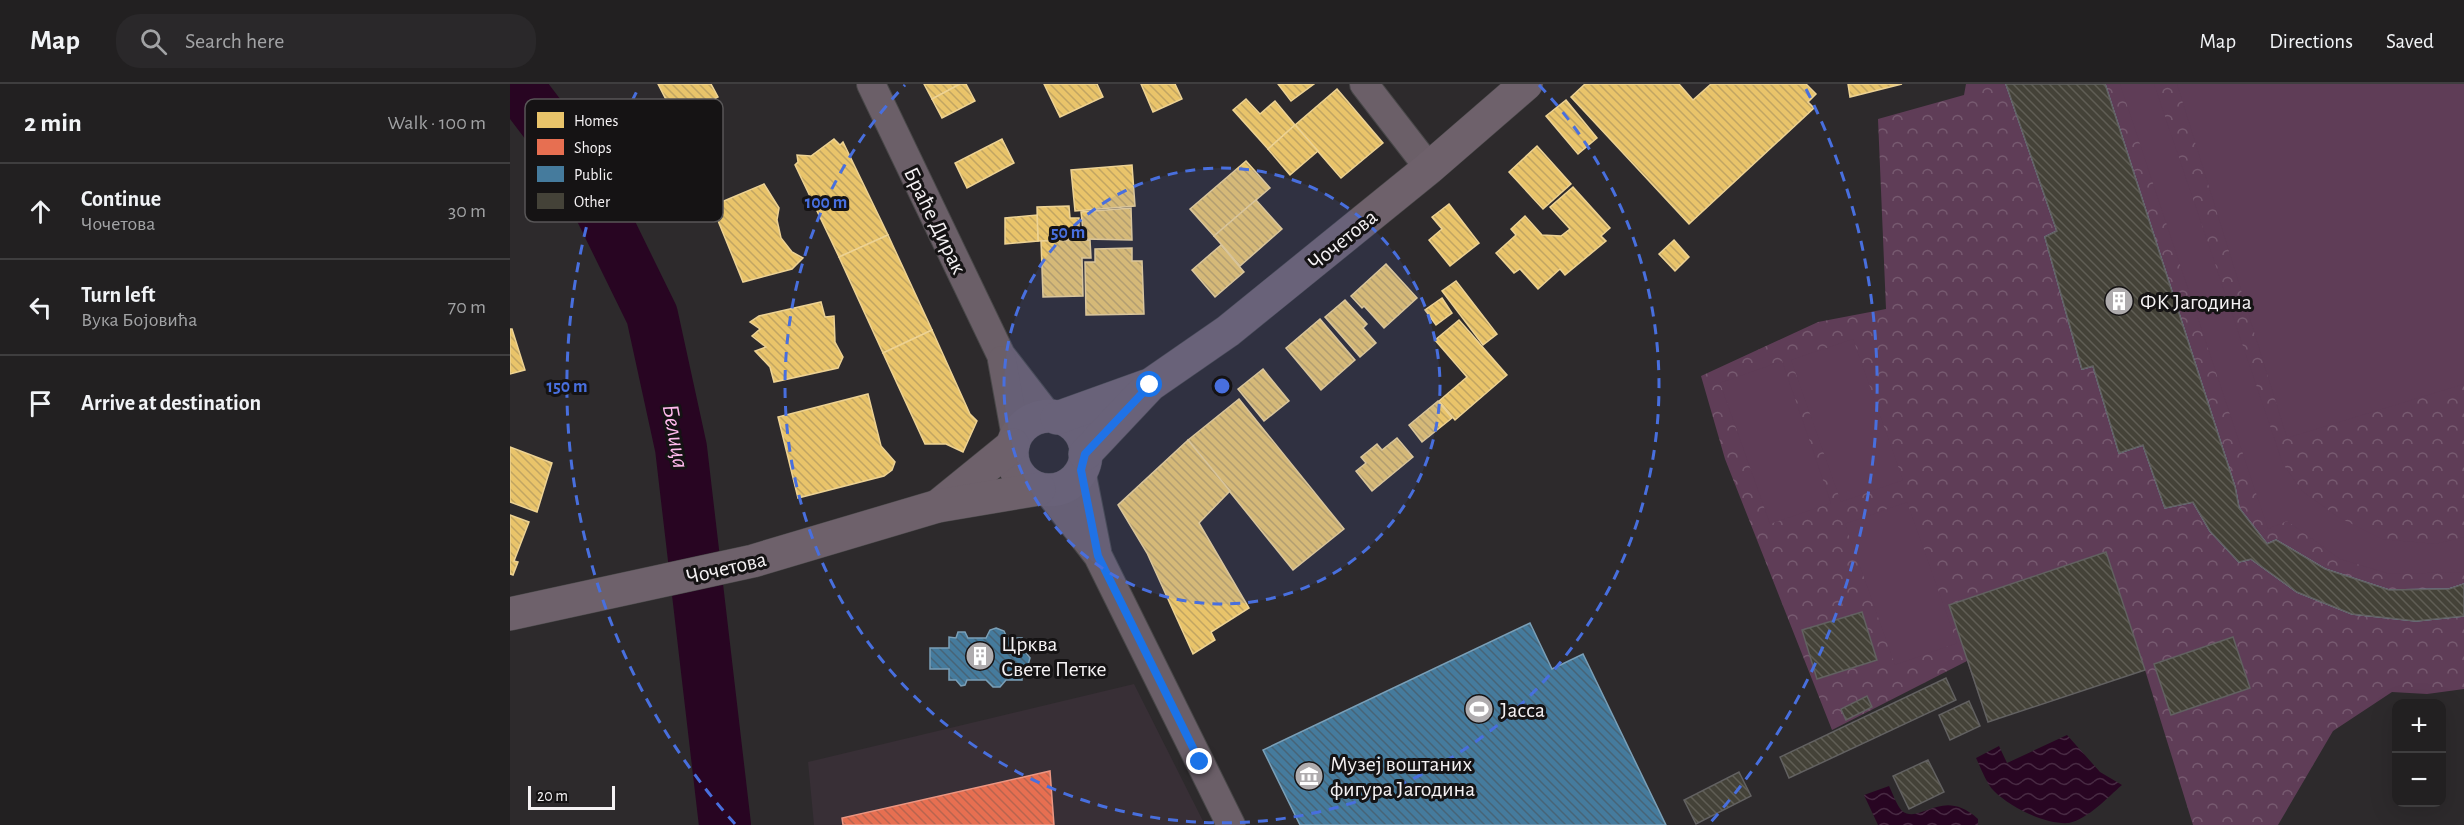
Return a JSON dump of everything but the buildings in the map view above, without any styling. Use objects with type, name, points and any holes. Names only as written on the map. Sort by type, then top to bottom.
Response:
[{"type":"street","name":"Браће Дирак","points":[[871,84],[1001,355],[1053,417]]},
{"type":"street","points":[[1364,84],[1429,168]]},
{"type":"street","name":"Чочетова","points":[[510,614],[753,561],[938,506],[1071,483],[1083,462],[1150,385],[1228,331],[1429,168],[1526,84]]},
{"type":"street","name":"Браће Дирак","points":[[1001,355],[1014,441]]},
{"type":"street","name":"Чочетова","points":[[938,506],[1014,441],[1033,420],[1053,417],[1150,385]]},
{"type":"street","points":[[1053,417],[1078,431],[1098,556]]},
{"type":"street","points":[[1014,441],[1012,454],[1017,472],[1030,485],[1043,489],[1098,556],[1231,825]]},
{"type":"shaded area","points":[[1134,684],[1205,825],[814,825],[808,762]]},
{"type":"green space","points":[[1966,84],[2464,84],[2464,689],[2427,694],[2392,692],[2333,731],[2278,825],[2193,825],[2145,670],[1988,722],[1967,661],[1832,730],[1725,459],[1701,376],[1818,322],[1886,309],[1878,119],[1964,95]]},
{"type":"green space","points":[[2120,84],[2154,84],[2283,464],[2302,491],[2338,517],[2382,539],[2435,544],[2464,537],[2464,572],[2390,574],[2340,559],[2287,521],[2268,529]]},
{"type":"green space","points":[[2177,84],[2464,84],[2464,384],[2287,438]]},
{"type":"green space","points":[[1853,339],[1903,480],[1841,502],[1791,360]]},
{"type":"green space","points":[[1782,361],[1831,503],[1770,524],[1720,383]]},
{"type":"green space","points":[[1907,502],[1957,643],[1895,665],[1845,524]]},
{"type":"water","points":[[2067,735],[2100,772],[2122,785],[2090,812],[2069,823],[2039,818],[2009,803],[1991,788],[1976,758],[1999,746],[2007,763]]},
{"type":"water","points":[[1889,786],[1902,811],[1917,814],[1943,806],[1954,806],[1978,819],[1978,825],[1878,825],[1864,795]]},
{"type":"waterway","name":"Белица","points":[[516,84],[527,99]]},
{"type":"waterway","name":"Белица","points":[[606,222],[652,315],[681,448],[725,825]]},
{"type":"place","name":"ФК Јагодина","points":[[2119,301]]},
{"type":"place","name":"Црква Свете Петке","points":[[980,656]]},
{"type":"place","name":"Јасса","points":[[1479,709]]},
{"type":"place","name":"Музеј воштаних фигура Јагодина","points":[[1309,776]]},
{"type":"route","points":[[1150,385],[1085,454],[1081,470],[1098,556],[1200,762]]}]
